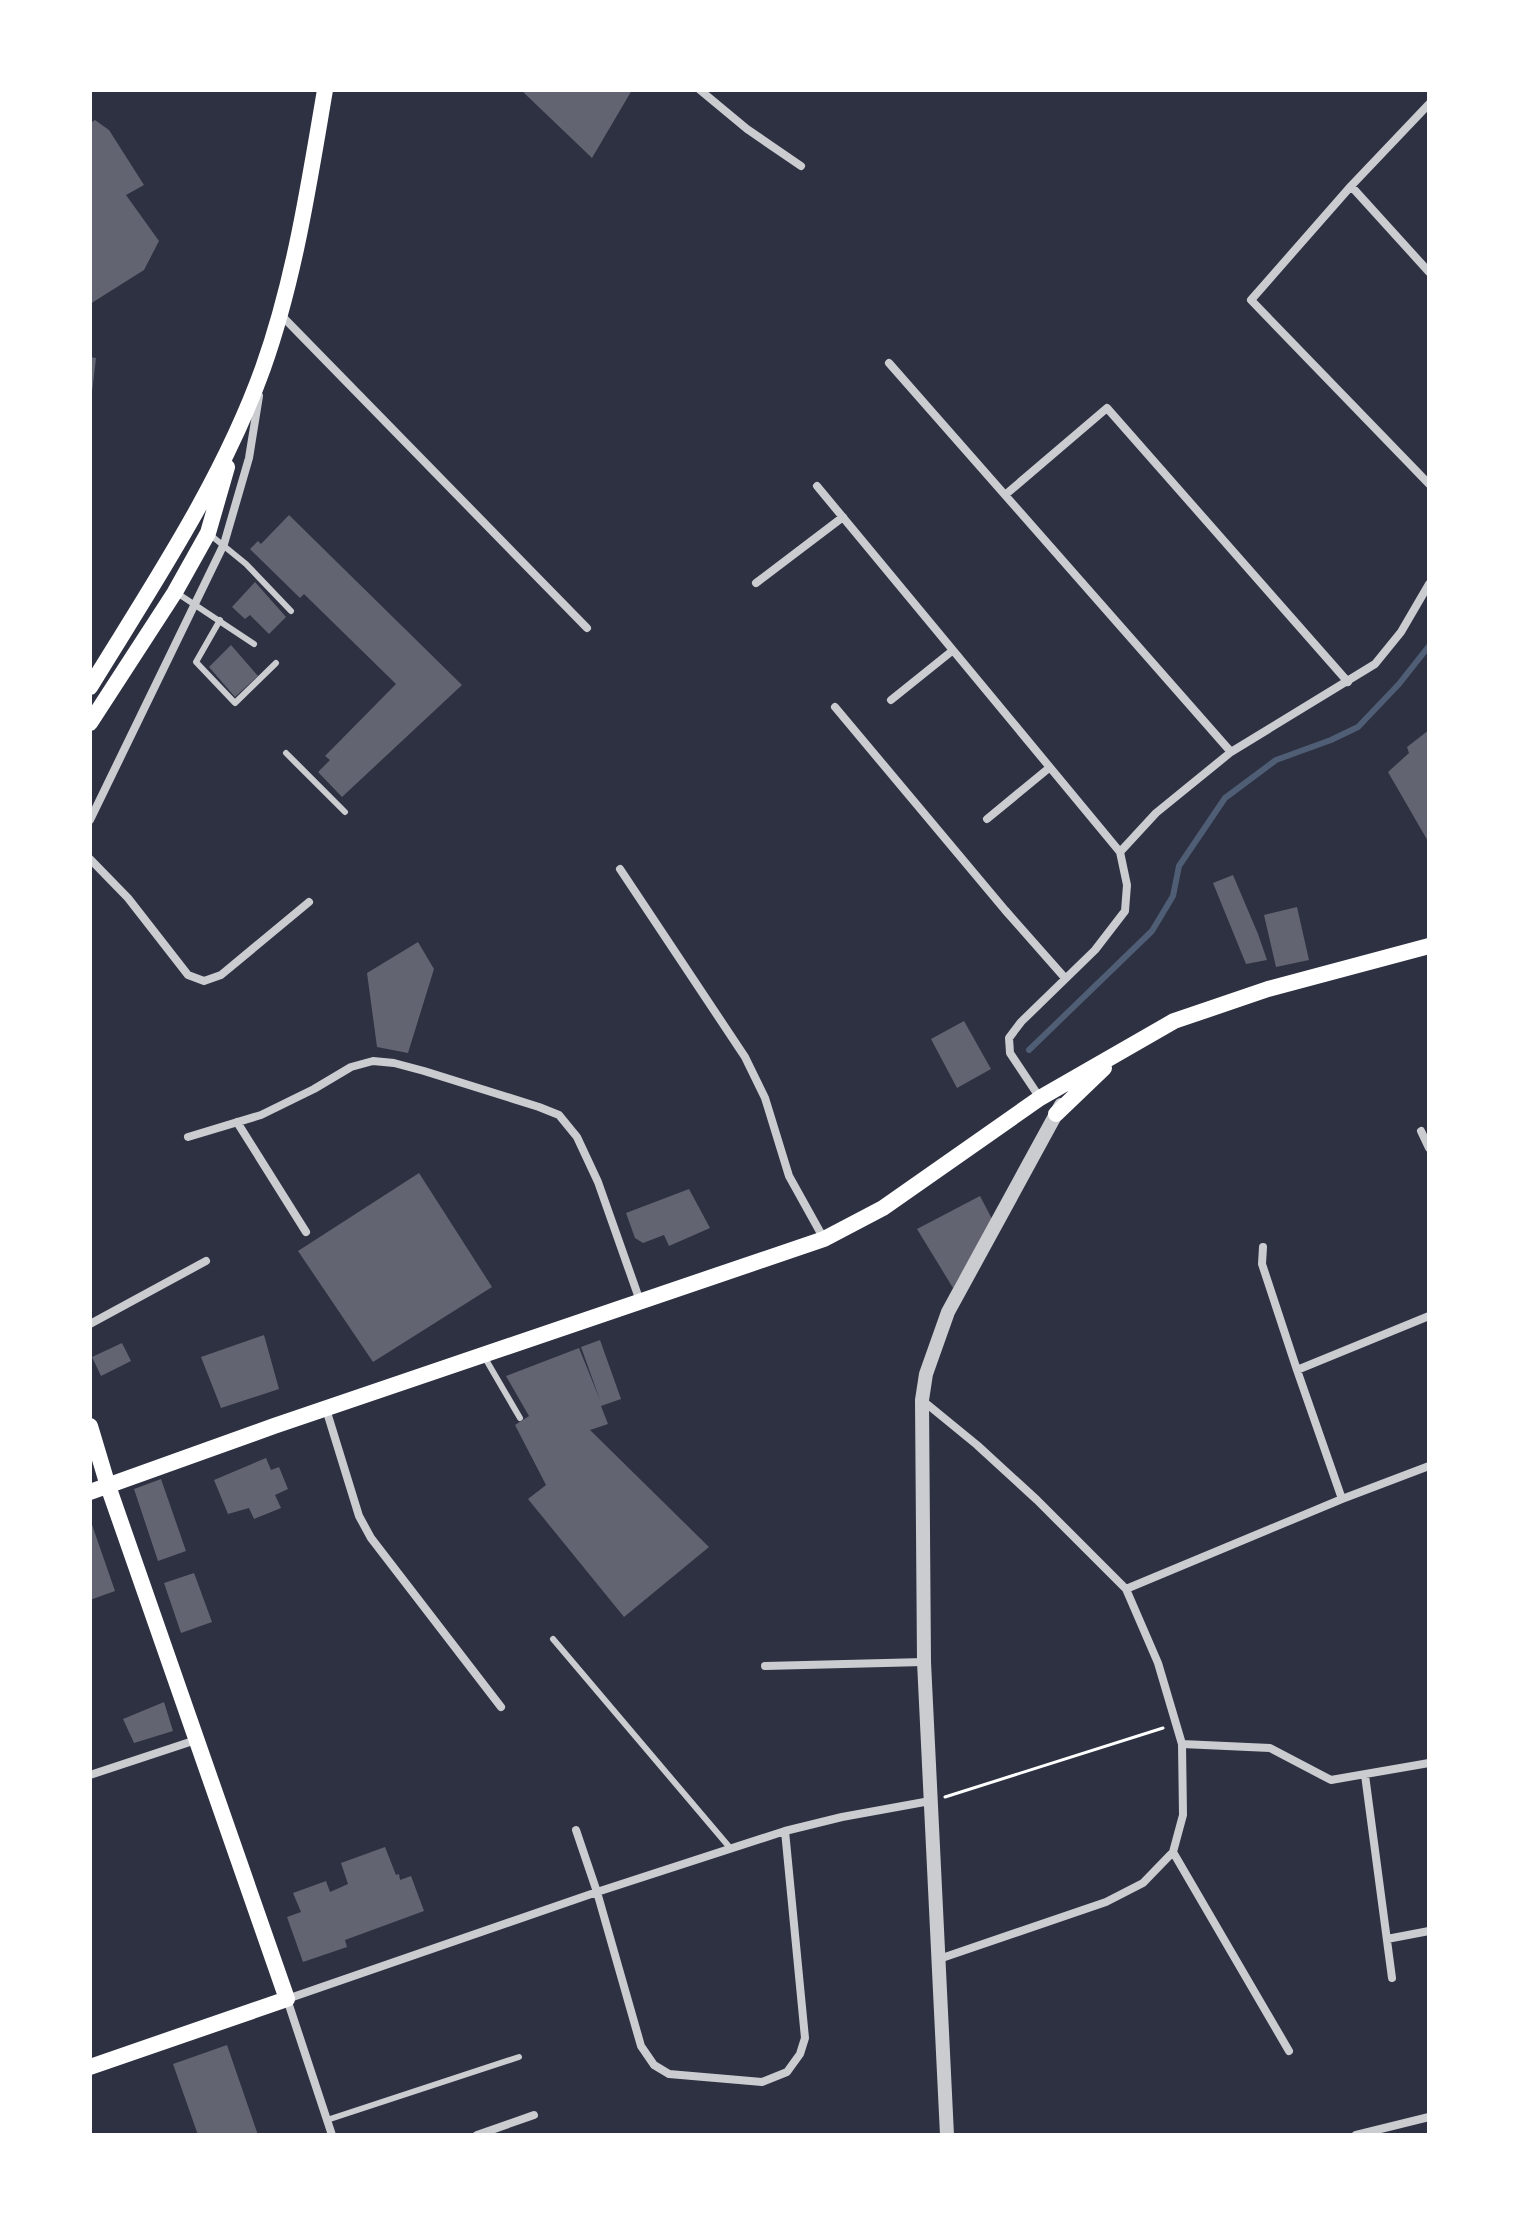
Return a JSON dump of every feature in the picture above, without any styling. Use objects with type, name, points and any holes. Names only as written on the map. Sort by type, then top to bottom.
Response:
[{"type":"main road","points":[[90,687],[191,523],[239,427],[263,368],[280,314],[306,208],[325,90]]},
{"type":"main road","points":[[90,723],[175,592],[208,533],[239,427]]},
{"type":"main road","points":[[90,1492],[824,1239],[894,1200],[1040,1098],[1174,1021],[1268,989],[1429,946]]},
{"type":"main road","points":[[1056,1114],[1092,1078],[1133,1045]]},
{"type":"main road","points":[[90,1426],[108,1486],[287,1999],[90,2067]]},
{"type":"street","points":[[700,90],[747,129],[801,166]]},
{"type":"street","points":[[1429,104],[1351,186],[1251,300],[1429,484]]},
{"type":"street","points":[[1351,186],[1429,272]]},
{"type":"street","points":[[280,314],[587,628]]},
{"type":"street","points":[[889,363],[1231,752]]},
{"type":"street","points":[[90,820],[224,544],[249,458],[263,368]]},
{"type":"street","points":[[1005,495],[1107,408],[1348,682]]},
{"type":"street","points":[[817,486],[1120,852],[1127,885],[1125,911],[1095,950],[1021,1022],[1009,1038],[1010,1053],[1040,1098]]},
{"type":"street","points":[[756,583],[843,517]]},
{"type":"street","points":[[1120,852],[1156,813],[1231,752],[1375,664],[1401,632],[1429,584]]},
{"type":"street","points":[[891,700],[952,651]]},
{"type":"street","points":[[835,707],[1065,978]]},
{"type":"street","points":[[987,819],[1049,768]]},
{"type":"street","points":[[90,859],[128,898],[188,975],[204,981],[221,975],[309,902]]},
{"type":"street","points":[[620,869],[745,1057],[765,1098],[789,1176],[824,1239]]},
{"type":"street","points":[[188,1137],[261,1115],[351,1067],[373,1061],[424,1071],[559,1115],[577,1137],[598,1182],[640,1301]]},
{"type":"street","points":[[947,2135],[924,1662],[922,1400],[926,1374],[948,1312],[1077,1075]]},
{"type":"street","points":[[237,1122],[306,1232]]},
{"type":"street","points":[[1421,1131],[1429,1148]]},
{"type":"street","points":[[1263,1247],[1262,1264],[1342,1499]]},
{"type":"street","points":[[90,1324],[206,1261]]},
{"type":"street","points":[[1297,1370],[1429,1316]]},
{"type":"street","points":[[922,1400],[1027,1491],[1126,1589],[1158,1663],[1182,1744],[1183,1815],[1173,1852],[1143,1883],[1106,1902],[939,1959]]},
{"type":"street","points":[[326,1409],[359,1516],[371,1538],[501,1707]]},
{"type":"street","points":[[1126,1589],[1429,1466]]},
{"type":"street","points":[[765,1666],[924,1662]]},
{"type":"street","points":[[90,1775],[197,1740]]},
{"type":"street","points":[[1182,1744],[1270,1748],[1331,1780],[1429,1763]]},
{"type":"street","points":[[1365,1775],[1392,1978]]},
{"type":"street","points":[[332,2135],[287,1999],[785,1831],[930,1801]]},
{"type":"street","points":[[576,1830],[641,2046],[654,2065],[669,2074],[762,2082],[787,2072],[800,2054],[805,2038],[785,1831]]},
{"type":"street","points":[[1173,1852],[1289,2051]]},
{"type":"street","points":[[1387,1939],[1429,1931]]},
{"type":"street","points":[[477,2135],[534,2115]]},
{"type":"street","points":[[1356,2135],[1429,2117]]},
{"type":"street","points":[[1407,2122],[1413,2135]]},
{"type":"lane","points":[[208,533],[224,544],[291,611]]},
{"type":"lane","points":[[175,592],[254,644]]},
{"type":"lane","points":[[220,620],[196,662],[235,703],[276,663]]},
{"type":"lane","points":[[286,753],[345,812]]},
{"type":"lane","points":[[483,1355],[520,1418]]},
{"type":"lane","points":[[553,1639],[731,1849]]},
{"type":"lane","points":[[327,2120],[519,2057]]},
{"type":"path","points":[[930,1801],[1177,1724]]},
{"type":"building","points":[[521,90],[632,90],[592,158]]},
{"type":"building","points":[[95,120],[109,130],[144,185],[126,195],[159,241],[144,270],[90,304],[90,123]]},
{"type":"building","points":[[90,357],[96,358],[92,392],[90,392]]},
{"type":"building","points":[[289,515],[462,685],[342,797],[318,772],[330,760],[325,756],[396,684],[304,594],[300,598],[250,549],[258,541],[261,544]]},
{"type":"building","points":[[255,582],[286,617],[269,634],[250,615],[245,619],[232,607]]},
{"type":"building","points":[[231,645],[258,676],[235,697],[209,667]]},
{"type":"building","points":[[1429,730],[1429,843],[1388,772],[1409,753],[1407,747]]},
{"type":"building","points":[[1233,875],[1267,960],[1246,964],[1213,883]]},
{"type":"building","points":[[1297,907],[1309,960],[1276,967],[1264,915]]},
{"type":"building","points":[[418,942],[434,969],[408,1053],[377,1047],[367,973]]},
{"type":"building","points":[[964,1021],[991,1069],[957,1088],[931,1039]]},
{"type":"building","points":[[419,1173],[492,1287],[373,1362],[298,1251]]},
{"type":"building","points":[[689,1189],[710,1228],[669,1246],[664,1235],[643,1243],[635,1238],[626,1213]]},
{"type":"building","points":[[980,1196],[992,1219],[953,1288],[917,1229]]},
{"type":"building","points":[[264,1335],[279,1389],[221,1408],[201,1357]]},
{"type":"building","points":[[600,1340],[621,1399],[601,1406],[608,1424],[590,1430],[709,1547],[624,1617],[528,1499],[546,1485],[515,1425],[529,1416],[506,1376],[579,1348],[600,1400],[581,1347]]},
{"type":"building","points":[[122,1343],[131,1361],[101,1376],[92,1357]]},
{"type":"building","points":[[266,1458],[271,1470],[279,1467],[288,1489],[275,1495],[281,1508],[254,1519],[249,1508],[228,1514],[214,1480]]},
{"type":"building","points":[[161,1479],[186,1551],[158,1561],[134,1489]]},
{"type":"building","points":[[90,1519],[115,1591],[90,1600]]},
{"type":"building","points":[[194,1573],[212,1622],[181,1633],[164,1583]]},
{"type":"building","points":[[164,1702],[173,1731],[134,1743],[123,1719]]},
{"type":"building","points":[[385,1847],[400,1880],[411,1876],[424,1911],[345,1940],[347,1947],[303,1962],[287,1917],[301,1912],[293,1893],[326,1881],[330,1892],[348,1884],[341,1863]]},
{"type":"building","points":[[227,2045],[258,2135],[198,2135],[173,2064]]},
{"type":"waterway","points":[[1029,1050],[1152,931],[1173,896],[1179,866],[1225,798],[1276,760],[1358,727],[1399,684],[1429,646]]}]
